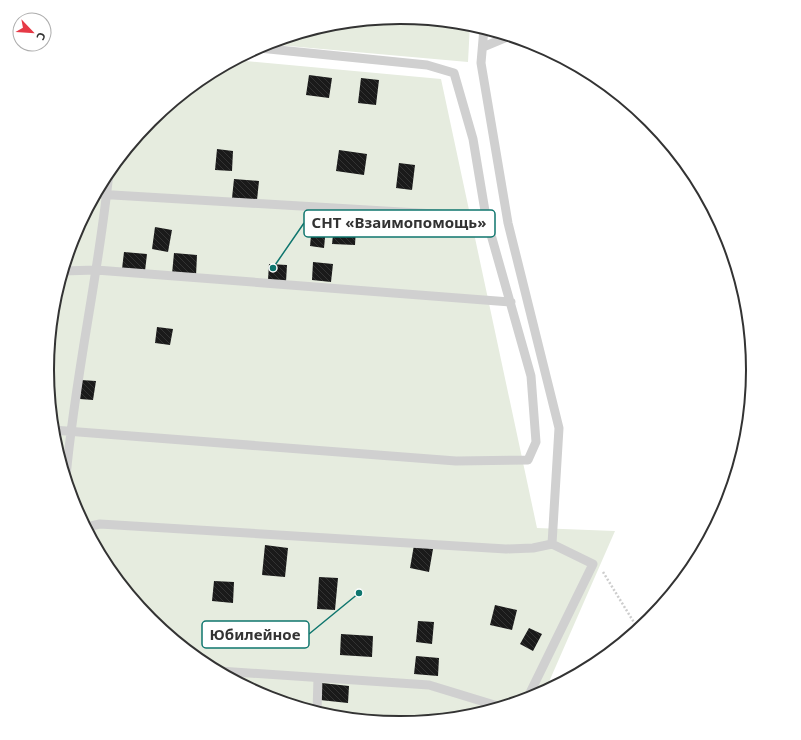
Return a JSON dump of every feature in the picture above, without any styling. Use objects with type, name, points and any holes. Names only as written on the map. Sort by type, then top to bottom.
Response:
[{"type":"lane","points":[[484,35],[482,63],[508,223],[559,428],[552,544]]},
{"type":"lane","points":[[483,48],[502,39]]},
{"type":"lane","points":[[60,430],[456,461],[528,460],[536,442],[531,376],[486,218],[473,139],[454,72],[427,65],[270,49]]},
{"type":"lane","points":[[67,464],[70,431],[108,186]]},
{"type":"lane","points":[[103,195],[486,218]]},
{"type":"lane","points":[[69,271],[96,270],[511,302]]},
{"type":"lane","points":[[92,526],[100,524],[506,549],[533,548],[552,544],[593,564],[531,691]]},
{"type":"lane","points":[[231,672],[429,685],[491,704]]},
{"type":"lane","points":[[316,705],[318,678]]},
{"type":"path","points":[[593,564],[605,574],[635,624]]},
{"type":"shaded area","points":[[400,24],[446,27],[470,31],[468,62],[280,45],[311,36],[355,27]]},
{"type":"shaded area","points":[[245,61],[441,79],[537,528],[615,531],[549,683],[512,698],[490,704],[446,713],[400,716],[355,713],[333,709],[289,698],[268,690],[227,670],[190,645],[156,615],[140,598],[126,581],[101,543],[90,523],[73,481],[66,460],[57,415],[54,370],[55,347],[57,325],[66,280],[90,217],[101,197],[126,159],[156,125],[190,95],[208,82]]},
{"type":"building","points":[[309,75],[332,78],[329,98],[306,95]]},
{"type":"building","points":[[361,78],[379,80],[376,105],[358,103]]},
{"type":"building","points":[[217,149],[233,151],[232,171],[215,170]]},
{"type":"building","points":[[339,150],[367,154],[364,175],[336,171]]},
{"type":"building","points":[[399,163],[415,165],[412,190],[396,188]]},
{"type":"building","points":[[234,179],[259,181],[257,200],[232,198]]},
{"type":"building","points":[[312,225],[326,227],[324,248],[310,246]]},
{"type":"building","points":[[334,226],[356,228],[355,245],[332,244]]},
{"type":"building","points":[[155,227],[172,230],[168,252],[152,249]]},
{"type":"building","points":[[124,252],[147,254],[145,271],[122,269]]},
{"type":"building","points":[[174,253],[197,255],[196,276],[172,274]]},
{"type":"building","points":[[313,262],[333,264],[331,282],[312,280]]},
{"type":"building","points":[[269,264],[287,265],[286,282],[268,280]]},
{"type":"building","points":[[157,327],[173,329],[170,345],[155,343]]},
{"type":"building","points":[[81,380],[96,381],[93,400],[80,399]]},
{"type":"building","points":[[265,545],[288,548],[285,577],[262,575]]},
{"type":"building","points":[[414,545],[433,549],[429,572],[410,568]]},
{"type":"building","points":[[319,577],[338,578],[335,610],[317,609]]},
{"type":"building","points":[[214,581],[234,582],[233,603],[212,601]]},
{"type":"building","points":[[495,605],[517,610],[512,630],[490,625]]},
{"type":"building","points":[[418,621],[434,622],[432,644],[416,642]]},
{"type":"building","points":[[529,628],[542,634],[533,651],[520,644]]},
{"type":"building","points":[[341,634],[373,636],[372,657],[340,655]]},
{"type":"building","points":[[416,656],[439,658],[438,676],[414,674]]},
{"type":"building","points":[[322,683],[349,686],[348,703],[320,700]]},
{"type":"place","name":"СНТ «Взаимопомощь»","points":[[273,268]]},
{"type":"place","name":"Юбилейное","points":[[359,593]]}]
